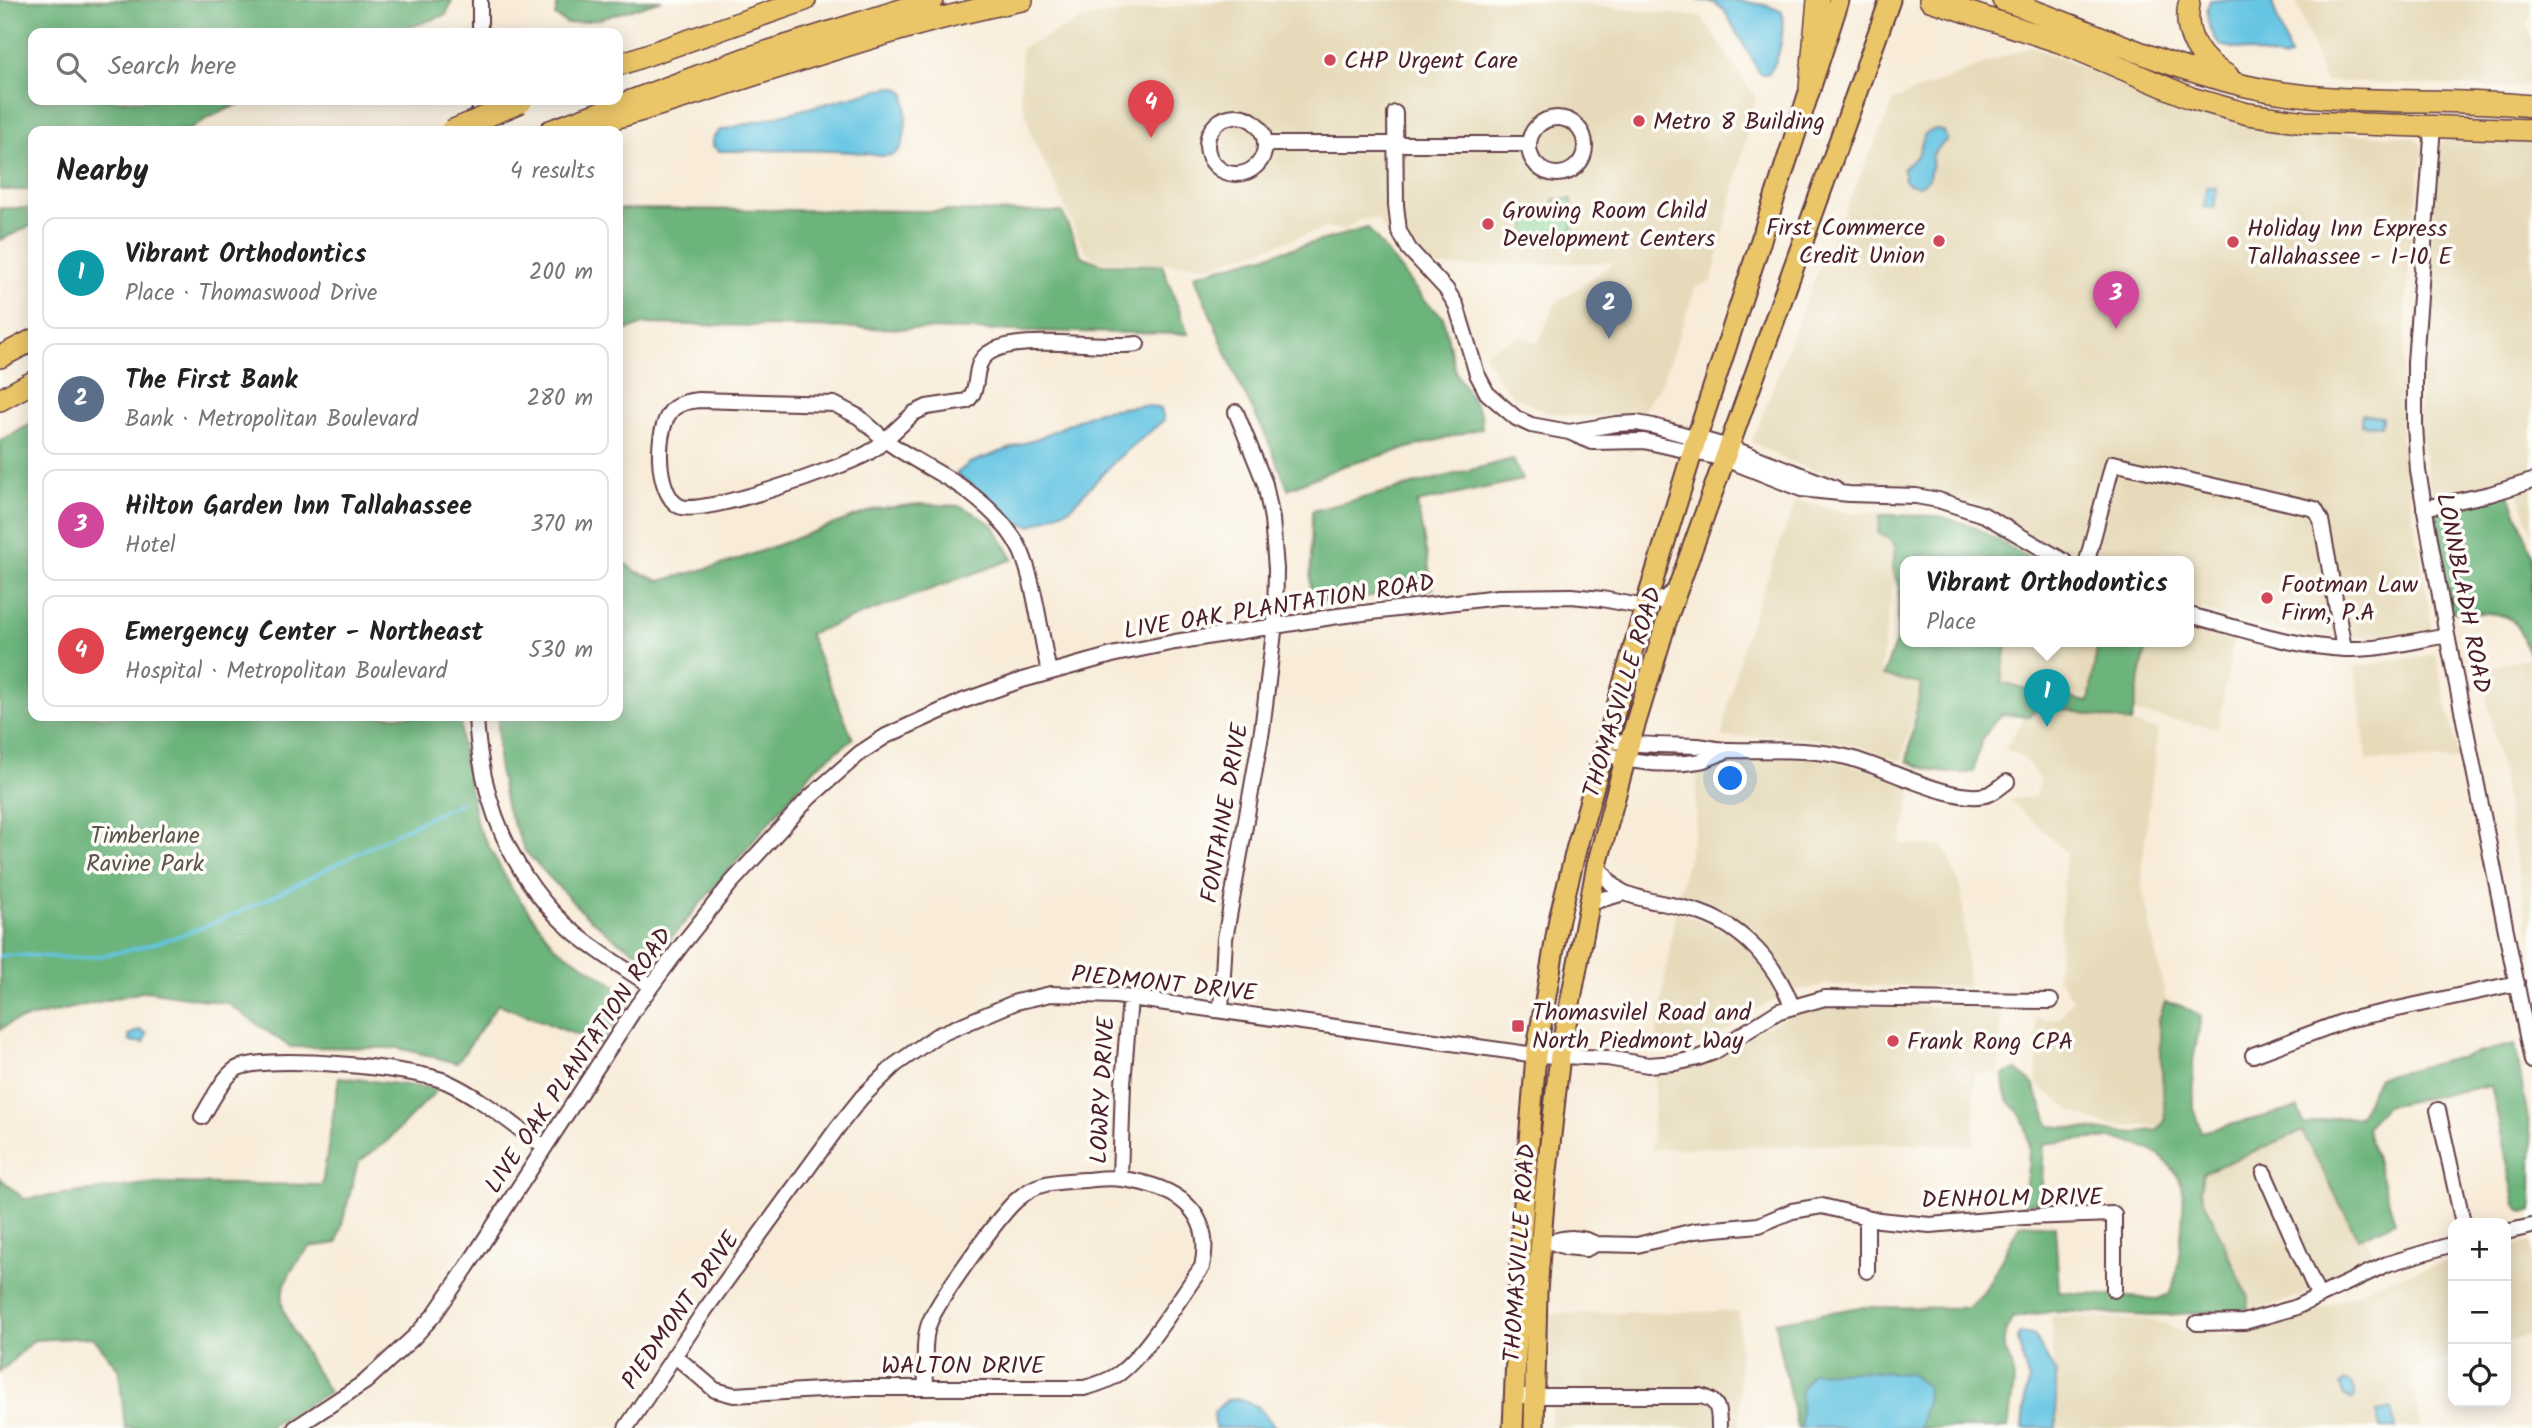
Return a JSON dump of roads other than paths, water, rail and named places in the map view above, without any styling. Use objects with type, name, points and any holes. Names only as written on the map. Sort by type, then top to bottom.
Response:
[{"type":"highway","points":[[623,62],[767,0]]},
{"type":"highway","points":[[623,62],[804,0]]},
{"type":"highway","points":[[623,104],[744,59],[933,0]]},
{"type":"highway","points":[[587,126],[638,113],[902,29],[1022,0]]},
{"type":"highway","points":[[1810,88],[1818,0]]},
{"type":"highway","points":[[1930,0],[2060,42],[2173,90],[2229,110],[2287,121],[2532,130]]},
{"type":"highway","points":[[2003,0],[2175,65],[2252,88],[2317,96],[2532,106]]},
{"type":"highway","points":[[2173,90],[2175,65],[2190,2]]},
{"type":"highway","points":[[2190,2],[2188,26],[2198,51],[2217,69],[2252,88]]},
{"type":"highway","points":[[2503,103],[2532,100]]},
{"type":"highway","points":[[464,126],[514,105]]},
{"type":"highway","points":[[563,126],[620,105]]},
{"type":"highway","points":[[0,357],[28,343]]},
{"type":"highway","points":[[0,400],[28,385]]},
{"type":"main road","name":"THOMASVILLE ROAD","points":[[1513,1428],[1521,1240],[1536,1055],[1564,898],[1645,607],[1839,0]]},
{"type":"main road","name":"THOMASVILLE ROAD","points":[[1534,1428],[1537,1292],[1546,1241],[1560,1055],[1597,865],[1627,752],[1678,588],[1891,0]]},
{"type":"main road","points":[[1564,898],[1590,903]]},
{"type":"street","points":[[480,0],[480,28]]},
{"type":"street","points":[[479,126],[480,105]]},
{"type":"street","points":[[1395,113],[1395,205],[1399,231],[1409,249],[1447,289],[1456,305],[1477,374],[1487,393],[1516,418],[1531,425],[1569,432],[1637,422],[1695,445],[1727,453],[1801,489],[1916,496],[1961,506],[1983,515],[2055,556]]},
{"type":"street","points":[[1235,116],[1255,124],[1263,134],[1265,144],[1262,157],[1256,165],[1237,174],[1222,170],[1214,164],[1207,144],[1217,122],[1235,116]]},
{"type":"street","points":[[1557,117],[1575,123],[1583,134],[1586,145],[1584,156],[1573,170],[1552,174],[1537,166],[1531,157],[1528,144],[1538,124],[1557,117]]},
{"type":"street","name":"LONNBLADH ROAD","points":[[2433,126],[2415,362],[2415,425],[2424,508],[2447,635],[2532,1061]]},
{"type":"street","points":[[1265,144],[1528,144]]},
{"type":"street","points":[[1049,672],[1026,565],[1012,536],[983,504],[964,489],[903,454],[885,440],[859,417],[834,404],[687,402],[672,410],[662,429],[663,478],[666,492],[676,505],[700,508],[847,463],[868,453],[885,440],[914,413],[928,407],[967,401],[975,391],[981,361],[1002,348],[1046,343],[1137,344]]},
{"type":"street","name":"FONTAINE DRIVE","points":[[1221,1010],[1225,939],[1262,730],[1275,624],[1275,535],[1269,498],[1257,460],[1236,412]]},
{"type":"street","points":[[2088,556],[2113,463],[2315,509],[2321,520],[2344,649]]},
{"type":"street","points":[[2424,508],[2490,494],[2532,481]]},
{"type":"street","points":[[1659,647],[1656,627],[1645,607],[1656,604],[1678,588]]},
{"type":"street","name":"LIVE OAK PLANTATION ROAD","points":[[296,1428],[365,1382],[414,1338],[467,1267],[651,986],[731,883],[809,798],[860,753],[886,736],[963,701],[1049,672],[1175,642],[1275,624],[1456,601],[1519,596],[1571,596],[1645,607]]},
{"type":"street","points":[[2194,616],[2272,636],[2344,649],[2369,648],[2447,635]]},
{"type":"street","points":[[476,721],[477,750],[488,799],[506,844],[524,877],[542,900],[575,933],[651,986]]},
{"type":"street","points":[[1606,747],[1674,763],[1701,761],[1728,751],[1786,749],[1834,755],[1883,768],[1924,785],[1965,794],[1990,794],[2007,782]]},
{"type":"street","points":[[1597,865],[1612,884],[1624,893],[1701,913],[1736,931],[1763,955],[1776,972],[1792,1006]]},
{"type":"street","points":[[1590,903],[1624,893]]},
{"type":"street","points":[[2253,1055],[2347,1020],[2517,983]]},
{"type":"street","name":"PIEDMONT DRIVE","points":[[626,1428],[674,1355],[862,1097],[895,1065],[936,1036],[1036,996],[1072,994],[1130,998],[1536,1055],[1607,1058],[1648,1065],[1678,1063],[1714,1052],[1766,1018],[1792,1006],[1825,998],[1843,996],[2051,1001]]},
{"type":"street","name":"LOWRY DRIVE","points":[[1130,998],[1123,1084],[1121,1178],[1178,1196],[1192,1210],[1201,1226],[1204,1258]]},
{"type":"street","points":[[202,1117],[219,1088],[236,1070],[253,1065],[294,1063],[379,1068],[419,1073],[444,1081],[468,1093],[544,1147]]},
{"type":"street","points":[[2438,1110],[2462,1218]]},
{"type":"street","points":[[2264,1172],[2318,1295]]},
{"type":"street","points":[[926,1388],[926,1338],[937,1307],[1018,1198],[1042,1185],[1121,1178]]},
{"type":"street","name":"DENHOLM DRIVE","points":[[1521,1240],[1546,1241],[1586,1249],[1596,1244],[1637,1245],[1681,1233],[1759,1225],[1806,1207],[1831,1207],[1867,1217],[1930,1225],[2024,1217],[2114,1214],[2114,1290]]},
{"type":"street","points":[[1867,1217],[1867,1271]]},
{"type":"street","points":[[2511,1231],[2532,1226]]},
{"type":"street","points":[[2197,1323],[2259,1319],[2294,1308],[2387,1264],[2448,1246]]},
{"type":"street","name":"WALTON DRIVE","points":[[674,1355],[709,1386],[723,1394],[734,1395],[855,1388],[1084,1388],[1118,1374],[1136,1357],[1202,1267],[1204,1258]]},
{"type":"street","points":[[1513,1396],[1700,1396],[1710,1398],[1718,1406],[1719,1428]]},
{"type":"water","points":[[1697,0],[1753,3],[1782,12],[1781,44],[1776,61],[1768,74],[1761,74],[1758,70],[1724,10],[1714,3]]},
{"type":"water","points":[[2210,0],[2271,0],[2290,56],[2283,59],[2220,45],[2209,24],[2207,12]]},
{"type":"water","points":[[890,87],[905,93],[905,132],[901,147],[894,154],[880,156],[827,151],[719,151],[713,146],[713,138],[719,131]]},
{"type":"water","points":[[1935,129],[1944,132],[1947,139],[1933,154],[1929,179],[1919,186],[1909,184],[1905,180],[1903,169],[1918,155],[1925,134]]},
{"type":"water","points":[[2206,187],[2217,188],[2214,208],[2204,207]]},
{"type":"water","points":[[1145,405],[1161,409],[1164,420],[1117,459],[1070,508],[1031,526],[1017,523],[986,495],[956,474],[970,463],[1036,439],[1098,411]]},
{"type":"water","points":[[2362,414],[2382,417],[2381,426],[2361,424]]},
{"type":"water","points":[[139,1030],[147,1033],[144,1043],[130,1041],[129,1035]]},
{"type":"water","points":[[2019,1333],[2034,1335],[2056,1374],[2056,1428],[2022,1428],[2029,1382],[2018,1341]]},
{"type":"water","points":[[1861,1371],[1910,1374],[1927,1387],[1926,1405],[1919,1428],[1801,1428],[1801,1390],[1812,1373]]},
{"type":"water","points":[[2344,1381],[2352,1384],[2355,1397],[2352,1400],[2344,1397],[2340,1386]]},
{"type":"water","points":[[1237,1398],[1258,1407],[1276,1428],[1215,1428],[1214,1412],[1227,1400]]},
{"type":"water","points":[[2391,1409],[2396,1428],[2380,1428],[2376,1412]]},
{"type":"waterway","points":[[0,956],[91,957],[188,933],[280,893],[460,803]]},
{"type":"place","name":"CHP Urgent Care","points":[[1330,60]]},
{"type":"place","name":"Metro 8 Building","points":[[1639,121]]},
{"type":"place","name":"Emergency Center - Northeast","points":[[1151,138]]},
{"type":"place","name":"Growing Room Child Development Centers","points":[[1488,224]]},
{"type":"place","name":"First Commerce Credit Union","points":[[1939,241]]},
{"type":"place","name":"Holiday Inn Express Tallahassee - I-10 E","points":[[2233,242]]},
{"type":"place","name":"Hilton Garden Inn Tallahassee","points":[[2116,329]]},
{"type":"place","name":"The First Bank","points":[[1609,339]]},
{"type":"place","name":"Footman Law Firm, P.A","points":[[2267,598]]},
{"type":"place","name":"Vibrant Orthodontics","points":[[2047,727]]},
{"type":"place","name":"Thomasvilel Road and North Piedmont Way","points":[[1518,1026]]},
{"type":"place","name":"Frank Rong CPA","points":[[1893,1041]]},
{"type":"park label","name":"Timberlane Ravine Park","points":[[145,849]]}]
